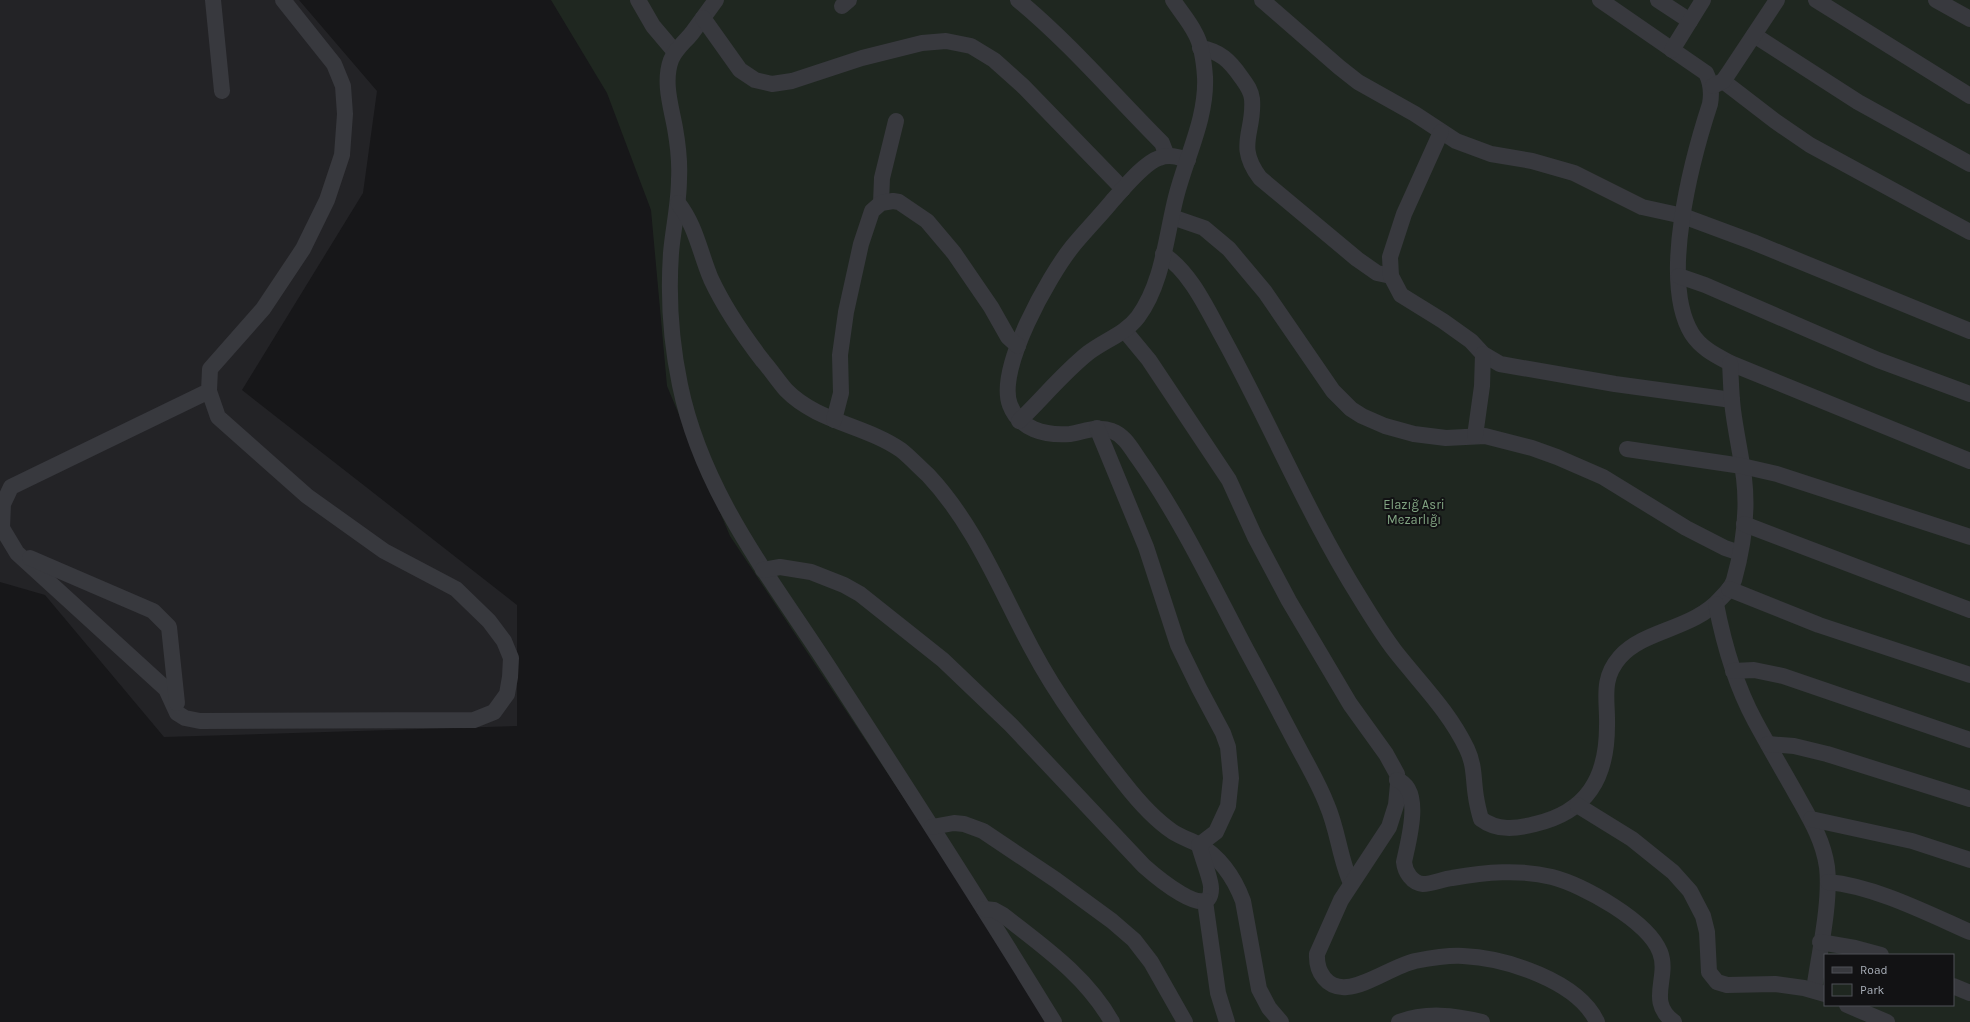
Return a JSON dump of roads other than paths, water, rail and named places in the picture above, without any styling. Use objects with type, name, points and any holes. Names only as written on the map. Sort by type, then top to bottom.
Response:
[{"type":"street","points":[[213,0],[222,90]]},
{"type":"street","points":[[209,390],[11,487],[3,504],[2,528],[17,553],[166,689],[178,713],[185,718],[200,721],[474,720],[494,712],[507,694],[510,677],[510,658],[504,641],[489,621],[456,589],[384,551],[307,496],[218,417],[209,390],[210,369],[263,309],[303,249],[327,200],[342,155],[345,114],[343,86],[334,64],[282,0]]},
{"type":"street","points":[[638,0],[653,26],[675,52]]},
{"type":"street","points":[[716,0],[675,52],[669,68],[668,92],[679,158],[678,203],[671,256],[670,286],[674,356],[680,388],[691,426],[708,470],[736,527],[762,570],[812,640],[984,909],[1054,1022]]},
{"type":"street","points":[[1018,0],[1049,26],[1162,143],[1167,156]]},
{"type":"street","points":[[1019,422],[1088,353],[1125,331],[1138,317],[1147,303],[1156,282],[1172,217],[1198,128],[1205,77],[1200,48],[1195,32],[1173,0]]},
{"type":"street","points":[[1262,0],[1358,82],[1415,114],[1456,141],[1484,152],[1555,166],[1574,173],[1637,205],[1662,213],[1683,216],[1831,273],[1970,331]]},
{"type":"street","points":[[1600,0],[1706,73],[1717,84],[1810,145],[1970,232]]},
{"type":"street","points":[[1658,0],[1690,21]]},
{"type":"street","points":[[1672,50],[1703,0]]},
{"type":"street","points":[[1777,0],[1754,35],[1717,84],[1710,104],[1690,178],[1679,242],[1679,276],[1684,316],[1692,334],[1704,347],[1730,363],[1970,461]]},
{"type":"street","points":[[1816,0],[1970,96]]},
{"type":"street","points":[[1936,0],[1970,19]]},
{"type":"street","points":[[703,18],[740,70],[755,80],[772,84],[792,81],[862,58],[922,43],[946,41],[971,46],[994,60],[1019,82],[1123,189]]},
{"type":"street","points":[[1754,35],[1858,102],[1970,164]]},
{"type":"street","points":[[1200,48],[1214,51],[1226,58],[1249,88],[1252,106],[1246,145],[1251,165],[1260,178],[1357,259],[1377,273],[1391,276]]},
{"type":"street","points":[[881,203],[882,178],[896,121]]},
{"type":"street","points":[[1441,132],[1404,214],[1390,257],[1391,276],[1401,296],[1443,321],[1471,341],[1483,354],[1500,364],[1512,368],[1732,400]]},
{"type":"street","points":[[1188,160],[1178,156],[1167,156],[1152,162],[1123,189],[1071,248],[1047,285],[1022,334],[1008,378],[1007,391],[1010,406],[1019,422],[1035,430],[1056,434],[1068,434],[1097,428],[1105,428],[1120,435],[1138,457],[1181,523],[1327,804],[1351,883]]},
{"type":"street","points":[[834,420],[840,393],[840,355],[846,312],[861,244],[872,210],[881,203],[893,201],[899,202],[927,221],[954,253],[991,307],[1008,337],[1018,346]]},
{"type":"street","points":[[678,203],[688,215],[713,282],[736,325],[786,390],[812,409],[900,450],[942,491],[967,526],[1048,678],[1082,730],[1131,792],[1149,811],[1174,832],[1199,845],[1224,866],[1239,889],[1243,901],[1259,989],[1268,1008],[1281,1022]]},
{"type":"street","points":[[1172,217],[1204,228],[1229,249],[1265,292],[1333,391],[1351,409],[1373,422],[1414,434],[1446,438],[1475,436],[1495,438],[1532,448],[1583,467],[1623,488],[1686,528],[1725,548],[1740,553]]},
{"type":"street","points":[[1163,254],[1174,262],[1183,272],[1207,310],[1234,359],[1320,528],[1360,598],[1395,650],[1437,701],[1466,747],[1474,769],[1476,796],[1481,819],[1487,824],[1501,828],[1531,825],[1560,817],[1577,805],[1589,793],[1595,783],[1602,762],[1607,726],[1606,689],[1608,678],[1619,658],[1636,644],[1693,620],[1716,604],[1733,583],[1740,553],[1744,524],[1745,494],[1732,400],[1730,363]]},
{"type":"street","points":[[1679,276],[1705,285],[1878,360],[1970,394]]},
{"type":"street","points":[[1125,331],[1149,360],[1229,480],[1255,537],[1290,601],[1350,704],[1386,754],[1397,774],[1396,805],[1388,827],[1351,883],[1328,927],[1317,954],[1317,962],[1322,976],[1333,985],[1340,987],[1354,986],[1397,967],[1429,958],[1446,956],[1478,957],[1509,965],[1551,981],[1573,993],[1582,1000],[1597,1022]]},
{"type":"street","points":[[1475,436],[1482,386],[1483,354]]},
{"type":"street","points":[[1097,428],[1146,547],[1178,645],[1198,688],[1223,732],[1228,747],[1231,778],[1228,806],[1216,832],[1199,845]]},
{"type":"street","points":[[1627,449],[1742,466],[1777,474],[1970,537]]},
{"type":"street","points":[[1744,524],[1970,610]]},
{"type":"street","points":[[17,553],[153,611],[169,627],[178,713]]},
{"type":"street","points":[[762,570],[780,567],[811,572],[844,585],[860,594],[943,660],[1011,724],[1144,866],[1158,878],[1199,902],[1205,901],[1211,894],[1211,886],[1199,845]]},
{"type":"street","points":[[1729,589],[1819,625],[1970,675]]},
{"type":"street","points":[[1577,805],[1632,839],[1672,872],[1686,886],[1703,916],[1707,932],[1708,972],[1716,982],[1727,985],[1775,984],[1819,992],[1820,942],[1828,882],[1824,852],[1811,819],[1768,744],[1743,696],[1726,649],[1716,604]]},
{"type":"street","points":[[1733,671],[1754,670],[1783,676],[1970,740]]},
{"type":"street","points":[[1768,744],[1794,746],[1820,753],[1970,799]]},
{"type":"street","points":[[1397,780],[1405,783],[1408,787],[1413,809],[1404,862],[1405,868],[1410,877],[1422,884],[1491,873],[1524,872],[1568,882],[1598,896],[1629,918],[1656,944],[1660,952],[1663,969],[1659,990],[1660,1003],[1667,1016],[1674,1022]]},
{"type":"street","points":[[1811,819],[1912,841],[1970,860]]},
{"type":"street","points":[[932,827],[959,824],[983,831],[1056,880],[1112,921],[1134,940],[1152,962],[1185,1022]]},
{"type":"street","points":[[1828,882],[1847,884],[1868,890],[1970,932]]},
{"type":"street","points":[[1205,901],[1218,993],[1227,1022]]},
{"type":"street","points":[[984,909],[994,910],[1003,915],[1069,967],[1091,991],[1112,1022]]},
{"type":"street","points":[[1820,942],[1855,948],[1877,954]]},
{"type":"street","points":[[1954,986],[1970,993]]},
{"type":"street","points":[[1849,1006],[1887,1022]]},
{"type":"street","points":[[1399,1022],[1422,1016],[1437,1015],[1459,1017],[1482,1022]]},
{"type":"park label","name":"Elazığ Asri Mezarlığı","points":[[1414,512]]}]
